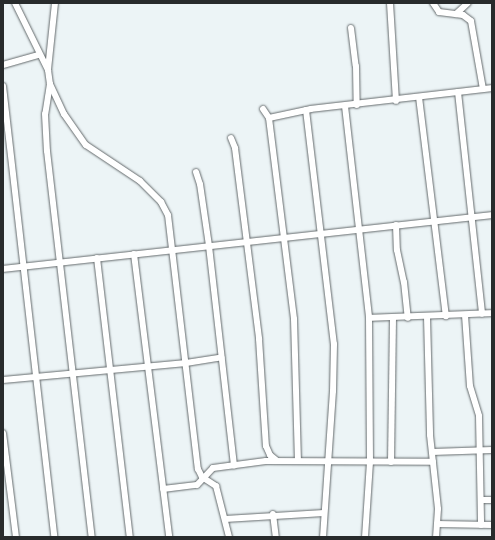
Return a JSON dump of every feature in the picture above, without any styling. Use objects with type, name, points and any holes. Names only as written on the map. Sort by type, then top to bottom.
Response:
[{"type":"street","points":[[15,3],[39,55],[48,70]]},
{"type":"street","points":[[56,3],[48,70],[50,84],[45,126],[72,373],[92,537]]},
{"type":"street","points":[[390,3],[396,101]]},
{"type":"street","points":[[433,3],[439,12],[465,15],[471,21],[483,89]]},
{"type":"street","points":[[456,14],[468,3]]},
{"type":"street","points":[[350,28],[356,66],[357,105]]},
{"type":"street","points":[[3,65],[39,55]]},
{"type":"street","points":[[50,84],[64,114],[86,145],[140,181],[161,202],[168,215],[198,469],[204,479],[216,486],[229,537]]},
{"type":"street","points":[[3,86],[54,537]]},
{"type":"street","points":[[269,118],[306,110],[396,101],[492,88]]},
{"type":"street","points":[[458,92],[482,314]]},
{"type":"street","points":[[419,98],[433,221],[446,316]]},
{"type":"street","points":[[345,106],[369,318],[370,462],[365,537]]},
{"type":"street","points":[[263,108],[269,118],[294,318],[298,459]]},
{"type":"street","points":[[306,110],[334,344],[330,459],[323,537]]},
{"type":"street","points":[[231,138],[235,148],[259,339],[265,439],[268,451],[276,460]]},
{"type":"street","points":[[196,172],[200,184],[209,246],[234,466]]},
{"type":"street","points":[[3,269],[321,235],[358,228],[492,215]]},
{"type":"street","points":[[396,225],[397,250],[404,282],[408,318]]},
{"type":"street","points":[[134,254],[169,537]]},
{"type":"street","points":[[98,258],[130,537]]},
{"type":"street","points":[[369,318],[408,318],[492,313]]},
{"type":"street","points":[[465,315],[470,386],[478,409],[482,525]]},
{"type":"street","points":[[427,317],[432,452],[438,501],[436,537]]},
{"type":"street","points":[[391,462],[393,318]]},
{"type":"street","points":[[3,380],[186,363],[222,357]]},
{"type":"street","points":[[3,433],[16,537]]},
{"type":"street","points":[[432,452],[492,450]]},
{"type":"street","points":[[163,488],[197,485],[213,468],[276,460],[330,459],[370,462],[433,462]]},
{"type":"street","points":[[3,490],[10,490]]},
{"type":"street","points":[[481,500],[492,500]]},
{"type":"street","points":[[225,520],[273,514],[324,513]]},
{"type":"street","points":[[273,514],[276,537]]},
{"type":"street","points":[[437,524],[492,525]]}]
